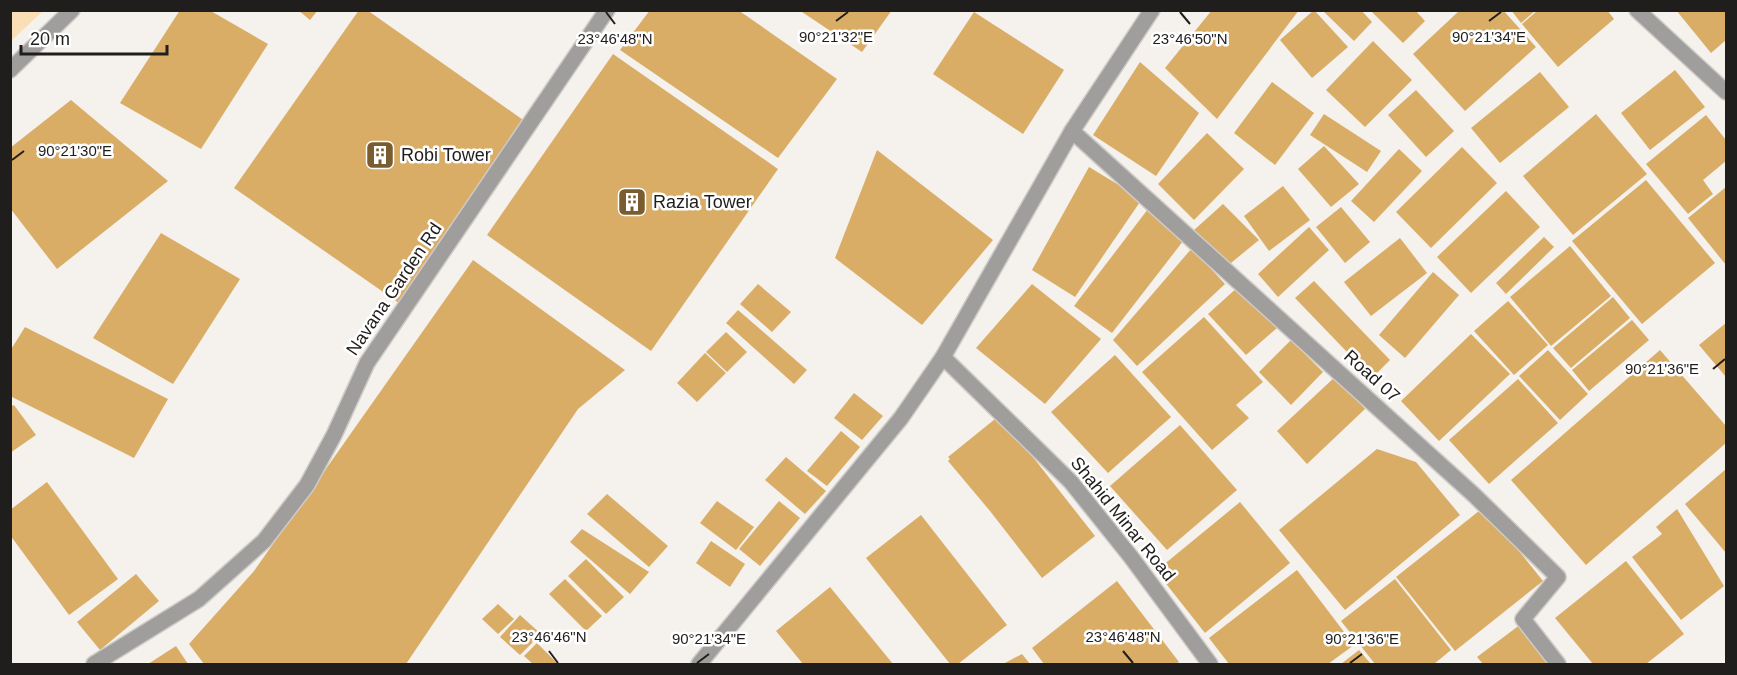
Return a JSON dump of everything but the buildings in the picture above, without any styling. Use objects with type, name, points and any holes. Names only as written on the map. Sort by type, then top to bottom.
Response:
[{"type":"street","points":[[10,70],[72,10]]},
{"type":"street","name":"Navana Garden Rd","points":[[94,664],[199,599],[264,541],[307,485],[334,435],[367,363],[607,10]]},
{"type":"street","points":[[699,664],[901,418],[943,357],[1072,131],[1152,10]]},
{"type":"street","points":[[1636,10],[1726,92]]},
{"type":"street","name":"Road 07","points":[[1072,131],[1474,495],[1558,577],[1522,620],[1558,664]]},
{"type":"street","name":"Shahid Minar Road","points":[[943,357],[1071,482],[1131,556],[1210,664]]},
{"type":"shaded area","points":[[11,10],[43,10],[43,11],[11,41]]},
{"type":"place","name":"Robi Tower","points":[[380,155]]},
{"type":"place","name":"Razia Tower","points":[[632,202]]}]
